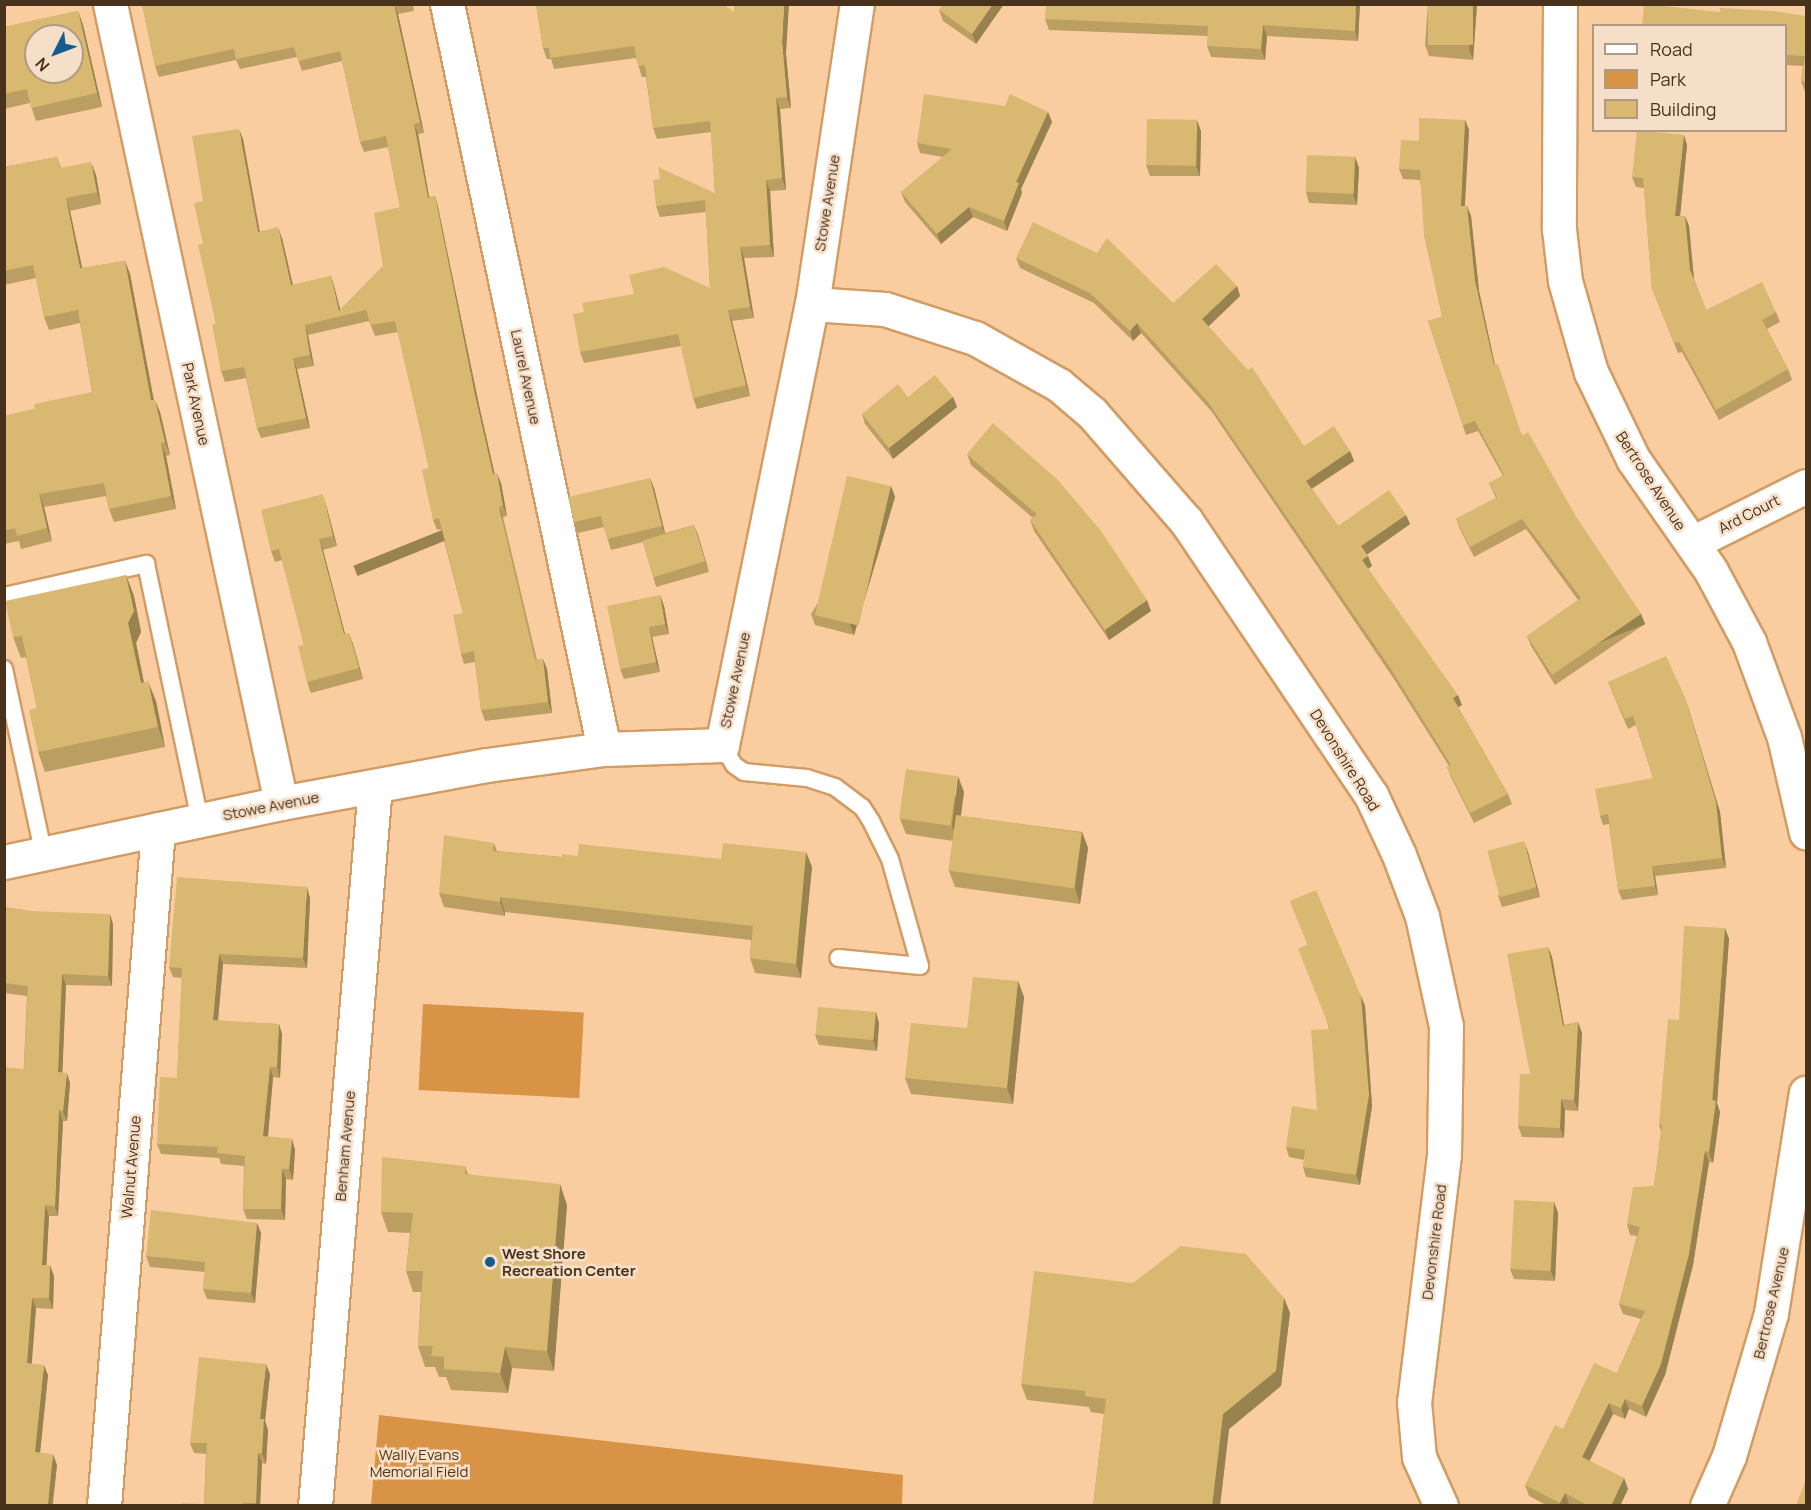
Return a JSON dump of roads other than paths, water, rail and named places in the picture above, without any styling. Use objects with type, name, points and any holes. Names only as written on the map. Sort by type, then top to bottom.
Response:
[{"type":"street","name":"Park Avenue","points":[[111,4],[281,802]]},
{"type":"street","name":"Laurel Avenue","points":[[447,4],[604,749]]},
{"type":"street","name":"Stowe Avenue","points":[[4,862],[281,802],[487,765],[604,749],[722,745],[812,304],[857,4]]},
{"type":"street","name":"Bertrose Avenue","points":[[1560,4],[1558,171],[1565,281],[1591,372],[1632,459],[1692,543],[1731,604],[1765,678],[1784,736],[1806,832]]},
{"type":"street","name":"Devonshire Road","points":[[812,304],[885,309],[975,338],[1059,385],[1092,413],[1186,521],[1371,795],[1399,855],[1422,916],[1446,1026],[1444,1155],[1414,1402],[1419,1457],[1440,1506]]},
{"type":"street","name":"Ard Court","points":[[1692,543],[1806,486]]},
{"type":"street","name":"Benham Avenue","points":[[315,1506],[375,786]]},
{"type":"street","name":"Walnut Avenue","points":[[104,1506],[158,829]]},
{"type":"street","name":"Bertrose Avenue","points":[[1707,1506],[1729,1456],[1772,1313],[1806,1093]]},
{"type":"lane","points":[[4,596],[146,564],[200,820]]},
{"type":"lane","points":[[4,669],[44,855]]},
{"type":"lane","points":[[722,745],[734,765],[744,772],[807,778],[828,785],[862,807],[871,821],[890,860],[920,966],[838,958]]},
{"type":"place","name":"West Shore Recreation Center","points":[[490,1262]]},
{"type":"park label","name":"Wally Evans Memorial Field","points":[[419,1462]]}]
